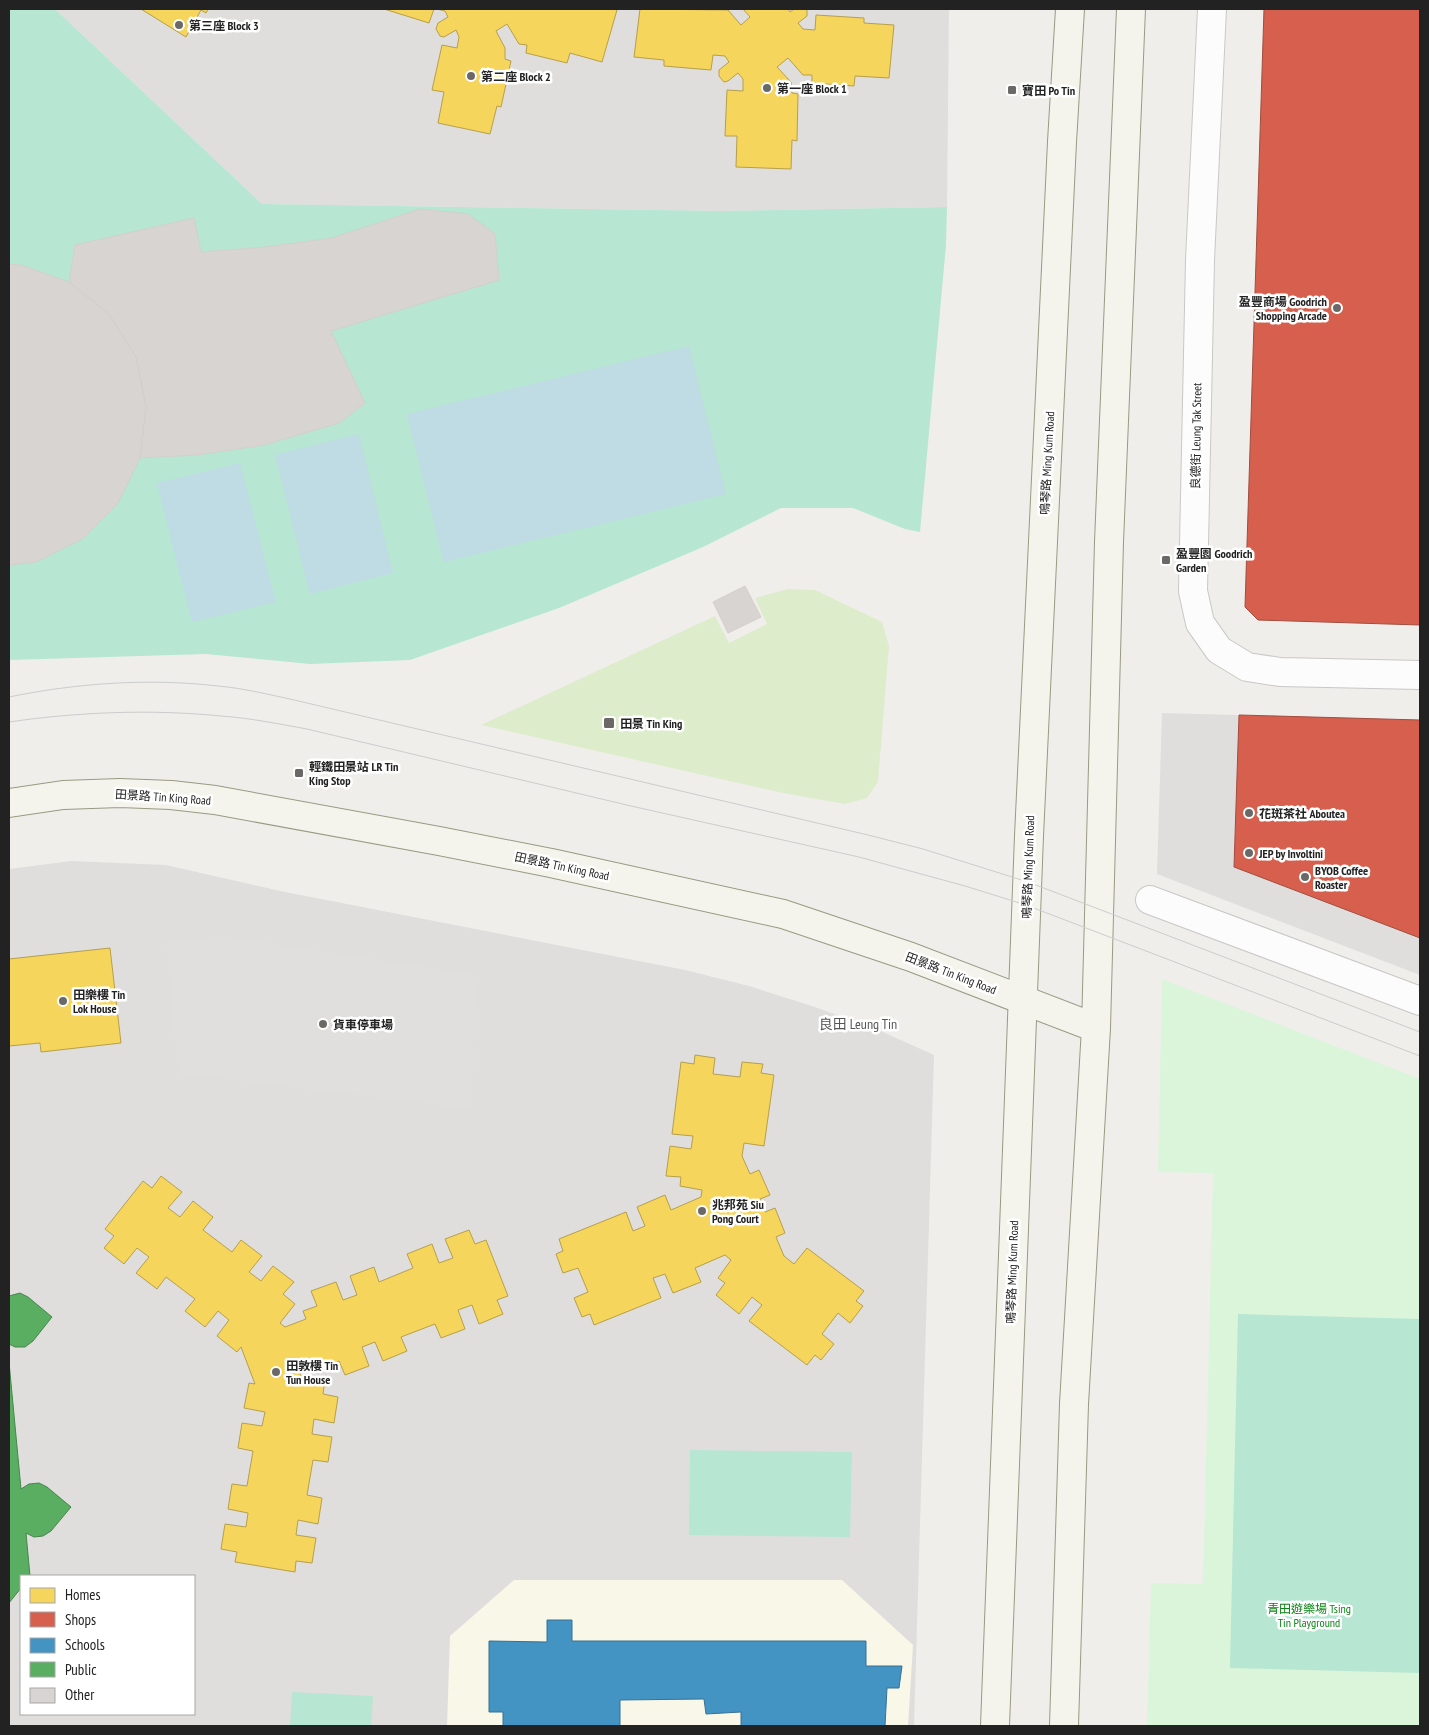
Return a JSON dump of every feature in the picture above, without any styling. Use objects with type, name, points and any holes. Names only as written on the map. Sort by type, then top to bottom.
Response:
[{"type":"main road","name":"鳴琴路 Ming Kum Road","points":[[995,1726],[1029,836],[1061,152],[1070,9]]},
{"type":"main road","points":[[1064,1726],[1074,1404],[1096,1028],[1110,542],[1131,9]]},
{"type":"main road","name":"田景路 Tin King Road","points":[[9,803],[63,795],[120,793],[171,795],[214,800],[440,841],[706,896],[783,914],[912,957],[1096,1028]]},
{"type":"street","name":"良德街 Leung Tak Street","points":[[1212,9],[1200,260],[1193,581],[1193,591],[1200,623],[1219,650],[1247,667],[1280,672],[1420,675]]},
{"type":"street","points":[[1150,900],[1420,1001]]},
{"type":"shaded area","points":[[55,9],[949,9],[947,207],[721,211],[262,204]]},
{"type":"shaded area","points":[[1162,713],[1420,720],[1420,975],[1157,874]]},
{"type":"shaded area","points":[[71,861],[166,865],[280,891],[685,970],[749,986],[812,1006],[874,1028],[934,1055],[914,1726],[9,1726],[9,869]]},
{"type":"shaded area","name":"貨車停車場","points":[[221,936],[474,975],[472,1109],[178,1073],[167,942]]},
{"type":"shaded area","points":[[514,1580],[842,1580],[913,1645],[908,1726],[447,1726],[450,1636]]},
{"type":"green space","points":[[9,9],[55,9],[262,204],[721,211],[947,207],[946,245],[920,532],[905,529],[853,508],[781,508],[703,547],[559,608],[410,660],[310,664],[206,654],[9,660]]},
{"type":"green space","points":[[788,589],[815,590],[882,622],[889,646],[878,782],[867,798],[845,804],[783,793],[481,725],[715,616],[729,643],[767,624],[755,598]]},
{"type":"green space","name":"青田遊樂場 Tsing Tin Playground","points":[[1162,979],[1420,1079],[1420,1726],[1147,1726],[1151,1583],[1203,1584],[1213,1173],[1158,1172]]},
{"type":"green space","points":[[1238,1314],[1420,1319],[1420,1673],[1230,1668]]},
{"type":"green space","points":[[690,1450],[852,1452],[850,1537],[689,1535]]},
{"type":"green space","points":[[292,1692],[373,1696],[371,1726],[290,1726]]},
{"type":"water","points":[[689,346],[726,494],[444,562],[407,414]]},
{"type":"water","points":[[359,434],[393,573],[310,594],[275,455]]},
{"type":"water","points":[[240,463],[276,602],[192,622],[157,483]]},
{"type":"building: Homes","name":"第三座 Block 3","points":[[141,9],[208,9],[206,13],[201,10],[186,37]]},
{"type":"building: Homes","points":[[384,9],[434,9],[429,23]]},
{"type":"building: Homes","name":"第二座 Block 2","points":[[437,9],[617,10],[602,62],[570,53],[567,63],[526,53],[527,45],[519,44],[507,24],[496,31],[505,48],[505,59],[511,61],[501,107],[497,106],[490,134],[438,123],[444,92],[432,90],[442,45],[457,48],[459,37],[456,30],[444,37],[440,36],[436,29],[438,23],[448,17],[445,11]]},
{"type":"building: Homes","name":"第一座 Block 1","points":[[640,9],[728,10],[741,25],[750,17],[743,9],[788,9],[790,12],[794,9],[807,9],[807,16],[798,23],[803,29],[815,30],[816,15],[864,18],[864,23],[894,25],[889,78],[855,76],[854,86],[812,83],[812,75],[803,75],[788,58],[777,67],[791,82],[792,93],[798,94],[797,141],[792,140],[791,169],[736,167],[737,136],[725,136],[727,90],[743,91],[743,79],[738,73],[724,82],[719,76],[719,70],[729,62],[725,56],[713,55],[711,70],[664,66],[664,60],[634,57]]},
{"type":"building: Homes","points":[[1412,457],[1420,457],[1420,598],[1409,598],[1410,564],[1375,563],[1376,551],[1364,551],[1364,534],[1410,535],[1410,521],[1364,521],[1364,503],[1376,503],[1376,492],[1411,492]]},
{"type":"building: Homes","points":[[1345,726],[1365,726],[1364,755],[1382,755],[1373,746],[1394,727],[1420,755],[1420,862],[1403,861],[1403,853],[1360,852],[1360,827],[1372,828],[1372,814],[1365,806],[1289,804],[1290,778],[1302,779],[1303,768],[1284,767],[1285,735],[1315,736],[1315,730],[1345,730]]},
{"type":"building: Homes","name":"田樂樓 Tin Lok House","points":[[110,948],[121,1043],[41,1052],[40,1043],[9,1046],[9,959]]},
{"type":"building: Homes","name":"兆邦苑 Siu Pong Court","points":[[695,1055],[715,1058],[713,1074],[740,1077],[742,1062],[763,1064],[761,1073],[774,1075],[764,1146],[744,1143],[742,1156],[750,1174],[759,1170],[770,1195],[760,1199],[765,1212],[775,1208],[785,1233],[776,1237],[784,1256],[794,1264],[807,1248],[864,1291],[856,1301],[863,1306],[850,1323],[838,1313],[822,1334],[834,1344],[821,1360],[815,1355],[807,1365],[749,1321],[762,1305],[752,1297],[739,1314],[716,1295],[725,1283],[718,1278],[731,1260],[725,1255],[695,1268],[701,1282],[673,1293],[665,1274],[653,1278],[661,1298],[594,1325],[590,1314],[582,1317],[574,1298],[588,1292],[578,1268],[563,1273],[556,1254],[563,1251],[559,1239],[626,1212],[633,1231],[645,1226],[637,1207],[665,1195],[671,1210],[701,1197],[702,1190],[680,1186],[681,1177],[666,1176],[670,1146],[691,1149],[693,1136],[672,1134],[681,1062],[694,1064]]},
{"type":"building: Homes","name":"田敦樓 Tin Tun House","points":[[161,1176],[182,1192],[168,1208],[180,1217],[193,1201],[213,1217],[203,1230],[232,1252],[241,1240],[262,1256],[249,1272],[261,1281],[273,1266],[294,1282],[283,1294],[295,1304],[280,1323],[285,1327],[306,1319],[303,1311],[317,1306],[311,1291],[336,1282],[343,1300],[357,1295],[350,1276],[374,1267],[379,1282],[413,1268],[407,1254],[432,1244],[439,1263],[453,1258],[445,1239],[469,1230],[475,1244],[486,1240],[508,1296],[497,1300],[503,1314],[479,1324],[472,1305],[458,1310],[465,1329],[441,1338],[435,1324],[401,1337],[407,1351],[383,1361],[375,1342],[362,1347],[369,1366],[345,1375],[339,1361],[325,1366],[323,1361],[301,1369],[300,1376],[325,1379],[323,1394],[338,1397],[334,1423],[314,1419],[312,1434],[332,1437],[328,1462],[313,1460],[307,1495],[322,1498],[318,1524],[298,1520],[296,1535],[316,1538],[312,1563],[296,1561],[295,1572],[235,1562],[237,1552],[221,1549],[225,1524],[246,1527],[248,1513],[228,1509],[232,1484],[247,1486],[253,1451],[238,1448],[242,1423],[262,1426],[265,1412],[244,1408],[249,1383],[255,1384],[241,1347],[237,1352],[217,1336],[229,1320],[218,1311],[205,1327],[185,1311],[195,1299],[166,1277],[157,1289],[136,1273],[149,1257],[137,1248],[124,1264],[104,1248],[114,1236],[105,1229],[143,1181],[152,1188]]},
{"type":"building: Shops","name":"盈豐園 Goodrich Garden","points":[[1264,9],[1420,9],[1420,625],[1258,620],[1245,607]]},
{"type":"building: Shops","points":[[1239,715],[1420,720],[1420,938],[1234,867]]},
{"type":"building: Schools","points":[[547,1620],[572,1620],[572,1641],[866,1641],[866,1666],[902,1666],[899,1688],[887,1688],[885,1726],[741,1726],[741,1712],[706,1714],[704,1699],[620,1700],[620,1726],[503,1726],[503,1712],[489,1712],[489,1641],[547,1642]]},
{"type":"building: Public","points":[[20,1293],[28,1297],[52,1317],[33,1341],[25,1347],[15,1347],[9,1344],[9,1296]]},
{"type":"building: Public","points":[[9,1362],[21,1489],[29,1484],[39,1483],[47,1487],[71,1507],[51,1531],[43,1536],[34,1537],[26,1533],[30,1575],[20,1575],[20,1589],[9,1603]]},
{"type":"building: Other","points":[[420,209],[468,214],[495,234],[499,280],[331,331],[365,403],[339,423],[264,445],[197,455],[140,458],[146,407],[136,357],[109,314],[69,282],[75,245],[194,218],[201,252],[265,247],[332,238]]},
{"type":"building: Other","points":[[9,264],[21,265],[69,282],[109,314],[136,357],[146,407],[140,458],[118,503],[82,539],[36,562],[9,565]]},
{"type":"building: Other","points":[[745,586],[761,617],[728,633],[713,602]]},
{"type":"tram line","points":[[9,697],[61,688],[113,683],[166,682],[236,688],[290,699],[868,835],[923,849],[1028,882],[1420,1032]]},
{"type":"tram line","points":[[9,722],[61,716],[141,712],[195,714],[264,721],[307,729],[631,806],[859,857],[1026,905],[1420,1056]]},
{"type":"place","name":"第三座 Block 3","points":[[179,25]]},
{"type":"place","name":"第二座 Block 2","points":[[471,76]]},
{"type":"place","name":"第一座 Block 1","points":[[767,88]]},
{"type":"place","name":"寶田 Po Tin","points":[[1012,90]]},
{"type":"place","name":"盈豐商場 Goodrich Shopping Arcade","points":[[1337,308]]},
{"type":"place","name":"盈豐園 Goodrich Garden","points":[[1166,560]]},
{"type":"place","name":"田景 Tin King","points":[[609,723]]},
{"type":"place","name":"輕鐵田景站 LR Tin King Stop","points":[[299,773]]},
{"type":"place","name":"花斑茶社 Aboutea","points":[[1249,813]]},
{"type":"place","name":"JEP by Involtini","points":[[1249,853]]},
{"type":"place","name":"BYOB Coffee Roaster","points":[[1305,877]]},
{"type":"place","name":"田樂樓 Tin Lok House","points":[[63,1001]]},
{"type":"place","name":"貨車停車場","points":[[323,1024]]},
{"type":"place","name":"兆邦苑 Siu Pong Court","points":[[702,1211]]},
{"type":"place","name":"田敦樓 Tin Tun House","points":[[276,1372]]},
{"type":"district","name":"良田 Leung Tin","points":[[858,1024]]}]
